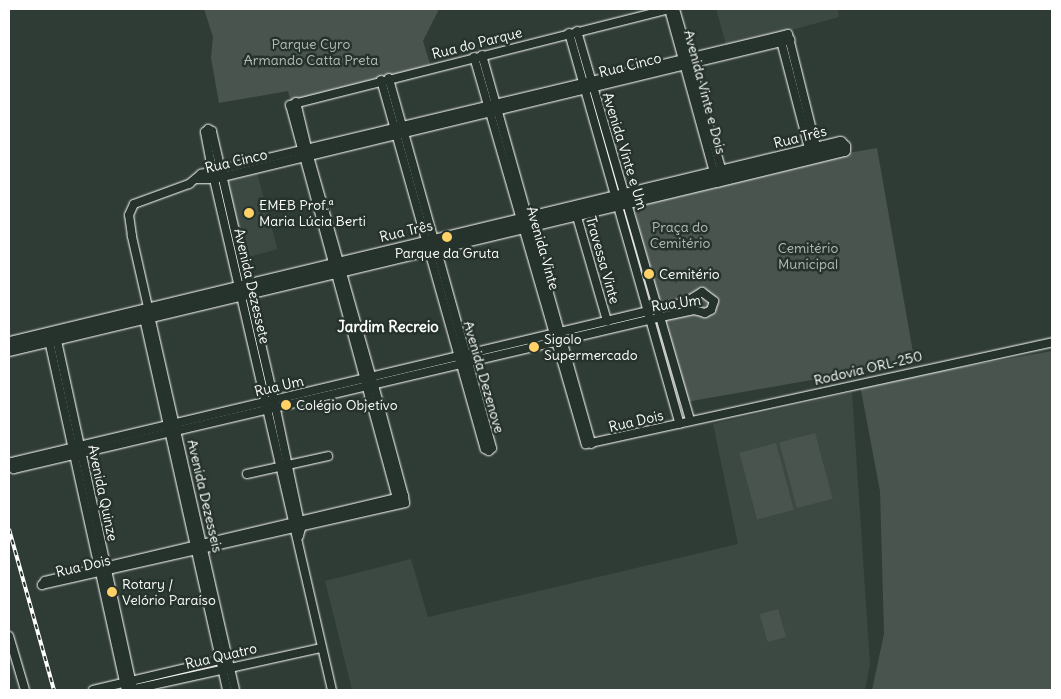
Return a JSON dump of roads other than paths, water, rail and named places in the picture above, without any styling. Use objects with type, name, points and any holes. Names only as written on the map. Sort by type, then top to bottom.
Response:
[{"type":"street","name":"Avenida Vinte e Dois","points":[[669,9],[687,61]]},
{"type":"street","name":"Rua do Parque","points":[[305,153],[293,102],[669,9]]},
{"type":"street","name":"Avenida Vinte e Dois","points":[[675,9],[687,61],[719,176]]},
{"type":"street","name":"Avenida Vinte e Um","points":[[573,32],[621,200],[680,424]]},
{"type":"street","name":"Rua Cinco","points":[[147,312],[129,215],[134,204],[144,198],[196,179],[588,84],[789,37],[814,153]]},
{"type":"street","points":[[780,39],[814,153]]},
{"type":"street","name":"Avenida Vinte","points":[[478,56],[498,106],[527,222],[589,444]]},
{"type":"street","name":"Avenida Vinte","points":[[478,56],[489,108],[527,222]]},
{"type":"street","name":"Avenida Dezenove","points":[[390,78],[398,131]]},
{"type":"street","name":"Avenida Dezenove","points":[[381,80],[398,131],[463,360],[492,448],[489,451],[484,449],[463,360]]},
{"type":"street","points":[[305,153],[369,383]]},
{"type":"street","name":"Rua Três","points":[[9,342],[52,335],[814,153]]},
{"type":"street","name":"Avenida Dezessete","points":[[218,174],[271,404],[322,639],[321,648],[332,690]]},
{"type":"street","name":"Avenida Vinte e Um","points":[[621,200],[659,308],[690,421]]},
{"type":"street","name":"Travessa Vinte","points":[[576,211],[607,321]]},
{"type":"street","name":"Rua Um","points":[[77,450],[14,469],[11,466],[12,462],[77,450],[369,383],[650,315],[659,308],[686,302],[702,292],[714,300],[708,312],[661,317],[650,315],[607,321],[560,336]]},
{"type":"street","name":"Avenida Dezesseis","points":[[147,312],[225,663],[227,690]]},
{"type":"street","name":"Rua Três","points":[[9,350],[52,335]]},
{"type":"street","name":"Avenida Quinze","points":[[52,335],[129,687]]},
{"type":"street","name":"Rodovia ORL-250","points":[[690,421],[1052,342]]},
{"type":"street","name":"Rua Dois","points":[[103,571],[45,581],[42,585],[297,527],[401,500],[369,383]]},
{"type":"street","name":"Rua Dois","points":[[589,444],[690,421]]},
{"type":"street","points":[[247,474],[328,456]]},
{"type":"street","points":[[9,636],[26,690]]},
{"type":"street","name":"Rua Quatro","points":[[93,690],[129,687],[225,663],[321,648]]},
{"type":"street","name":"Avenida Dezesseis","points":[[225,663],[235,690]]},
{"type":"railway","points":[[9,529],[54,690]]},
{"type":"place","name":"EMEB Prof.ª Maria Lúcia Berti","points":[[249,213]]},
{"type":"place","name":"Parque da Gruta","points":[[447,237]]},
{"type":"place","name":"Cemitério","points":[[649,274]]},
{"type":"place","name":"Sigolo Supermercado","points":[[534,347]]},
{"type":"place","name":"Colégio Objetivo","points":[[286,405]]},
{"type":"place","name":"Rotary / Velório Paraíso","points":[[112,592]]},
{"type":"district","name":"Jardim Recreio","points":[[388,327]]},
{"type":"park label","name":"Parque Cyro Armando Catta Preta","points":[[311,52]]},
{"type":"park label","name":"Praça do Cemitério","points":[[680,236]]},
{"type":"park label","name":"Cemitério Municipal","points":[[808,256]]}]
